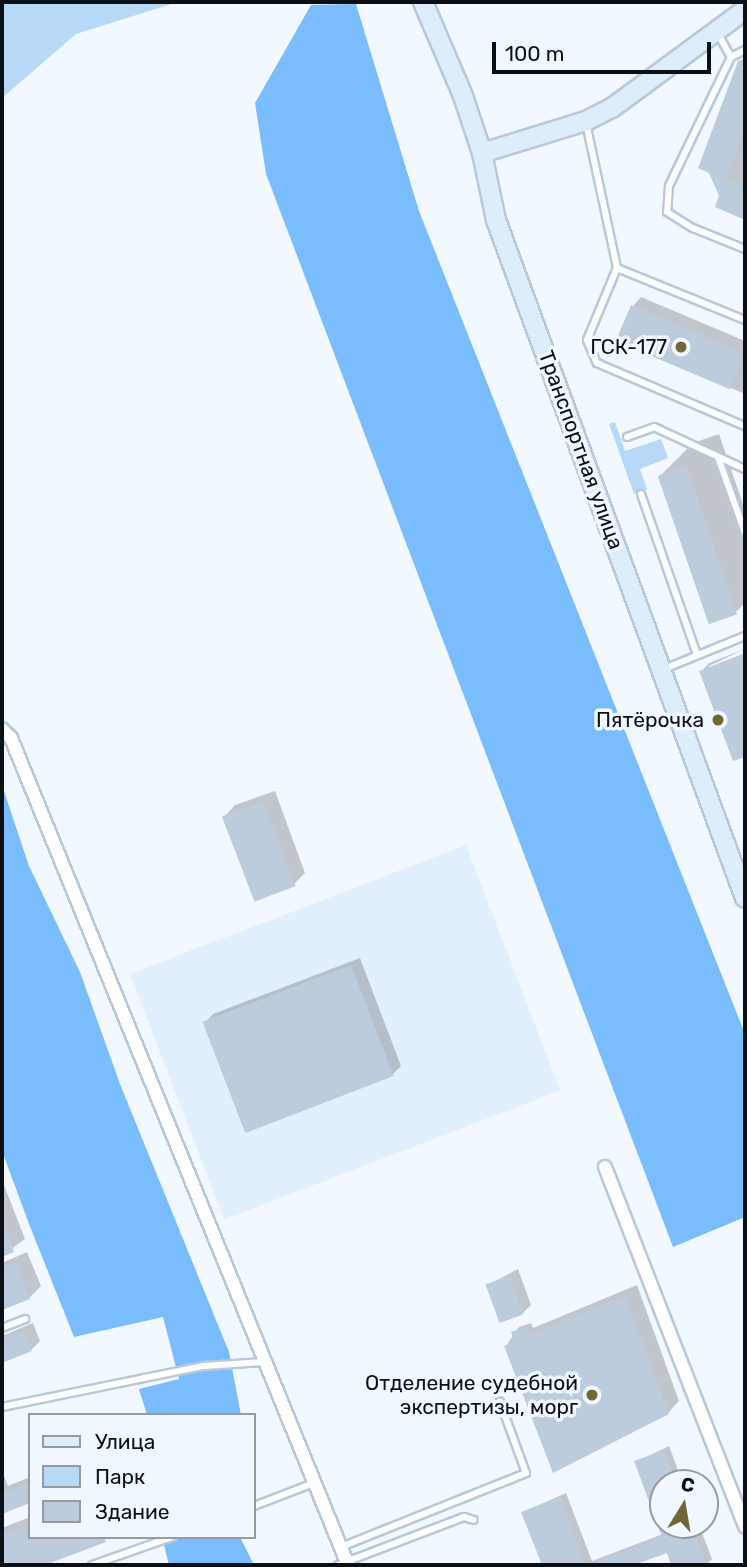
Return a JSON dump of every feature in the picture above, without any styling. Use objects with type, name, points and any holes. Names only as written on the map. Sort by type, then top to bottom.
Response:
[{"type":"street","name":"Транспортная улица","points":[[423,2],[482,153],[496,220],[743,886]]},
{"type":"street","points":[[482,153],[586,121],[637,91],[715,29],[745,9]]},
{"type":"street","points":[[2,729],[11,738],[341,1547],[344,1564]]},
{"type":"street","points":[[605,1167],[745,1527]]},
{"type":"lane","points":[[715,29],[731,57]]},
{"type":"lane","points":[[745,50],[731,57],[669,186],[667,212],[693,228],[745,248]]},
{"type":"lane","points":[[586,121],[617,268],[587,340],[597,363],[745,426]]},
{"type":"lane","points":[[617,268],[745,320]]},
{"type":"lane","points":[[627,437],[654,428],[745,469]]},
{"type":"lane","points":[[718,457],[745,533]]},
{"type":"lane","points":[[640,494],[697,655]]},
{"type":"lane","points":[[662,670],[745,636]]},
{"type":"lane","points":[[2,1328],[25,1319]]},
{"type":"lane","points":[[2,1407],[205,1366],[264,1363]]},
{"type":"lane","points":[[341,1547],[526,1473],[499,1402]]},
{"type":"lane","points":[[256,1505],[314,1483]]},
{"type":"lane","points":[[344,1564],[464,1517],[474,1520]]},
{"type":"lane","points":[[92,1565],[166,1539]]},
{"type":"shaded area","points":[[356,4],[419,211],[745,1034],[745,1217],[673,1247],[266,174],[255,103],[311,5]]},
{"type":"shaded area","points":[[2,785],[29,866],[80,972],[120,1084],[229,1352],[241,1413],[146,1413],[139,1389],[179,1379],[163,1317],[74,1337],[2,1151]]},
{"type":"shaded area","points":[[466,845],[560,1091],[224,1220],[130,974]]},
{"type":"shaded area","points":[[162,1539],[241,1539],[254,1565],[169,1565]]},
{"type":"green space","points":[[2,2],[178,2],[76,34],[2,98]]},
{"type":"green space","points":[[615,422],[625,451],[661,439],[668,458],[640,469],[647,489],[634,494],[609,424]]},
{"type":"building","points":[[745,59],[745,130],[726,179],[745,187],[745,220],[715,207],[719,196],[709,173],[698,168],[738,61]]},
{"type":"building","name":"ГСК-177","points":[[631,305],[745,353],[730,389],[616,341]]},
{"type":"building","points":[[686,466],[737,614],[709,624],[658,476]]},
{"type":"building","points":[[745,653],[745,757],[733,761],[699,671]]},
{"type":"building","points":[[263,801],[296,886],[255,902],[222,817]]},
{"type":"building","points":[[351,965],[394,1076],[245,1133],[203,1022]]},
{"type":"building","points":[[2,1221],[14,1252],[2,1257]]},
{"type":"building","points":[[16,1263],[30,1299],[2,1310],[2,1268]]},
{"type":"building","points":[[509,1276],[523,1315],[500,1323],[486,1285]]},
{"type":"building","points":[[625,1296],[669,1414],[553,1473],[504,1346],[514,1341],[511,1332],[525,1327],[528,1335]]},
{"type":"building","points":[[25,1331],[32,1351],[2,1363],[2,1340]]},
{"type":"building","points":[[664,1450],[671,1469],[649,1469],[649,1502],[634,1461]]},
{"type":"building","points":[[28,1483],[28,1504],[2,1514],[2,1494]]},
{"type":"building","points":[[560,1497],[586,1565],[542,1565],[521,1512]]},
{"type":"building","points":[[28,1525],[28,1539],[105,1539],[106,1542],[45,1565],[2,1565],[2,1534]]},
{"type":"building","points":[[657,1539],[697,1539],[707,1565],[671,1565],[667,1553],[634,1565],[587,1565]]},
{"type":"place","name":"ГСК-177","points":[[681,347]]},
{"type":"place","name":"Пятёрочка","points":[[718,720]]},
{"type":"place","name":"Отделение судебной экспертизы, морг","points":[[592,1395]]}]
